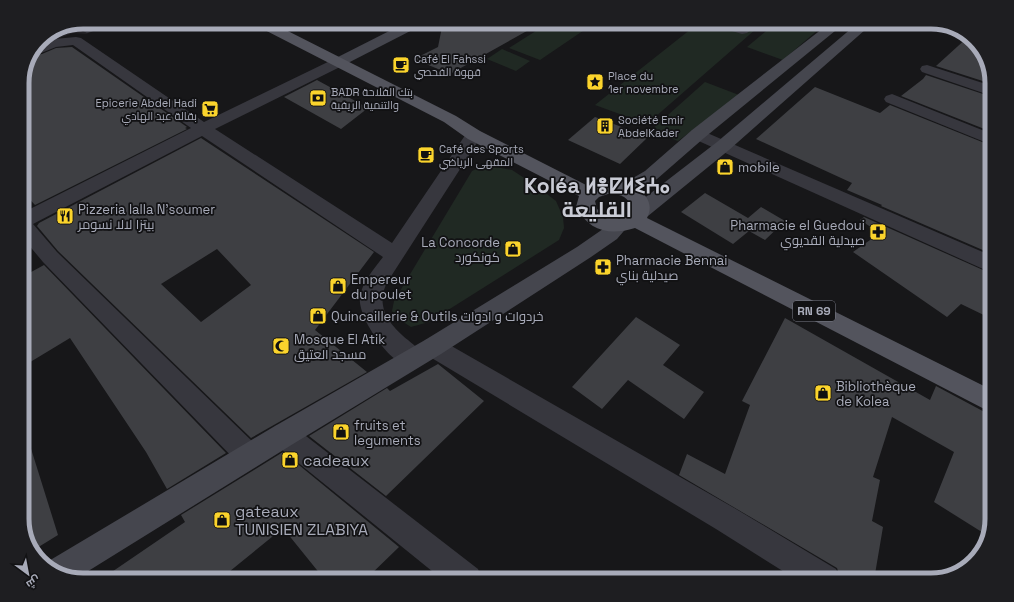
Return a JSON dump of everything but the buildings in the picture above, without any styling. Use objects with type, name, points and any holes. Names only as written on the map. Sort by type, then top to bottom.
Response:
[{"type":"main road","points":[[274,29],[450,119],[474,135],[589,194]]},
{"type":"main road","points":[[339,62],[403,29]]},
{"type":"main road","points":[[618,188],[629,192],[638,199],[641,207],[632,219],[606,224],[586,211],[585,202],[589,194],[593,191],[604,188],[618,188],[643,181],[698,134],[830,29]]},
{"type":"main road","points":[[64,569],[249,456],[423,353],[584,252],[632,219],[723,146],[859,29]]},
{"type":"main road","name":"RN 69","points":[[632,219],[985,398]]},
{"type":"street","points":[[43,47],[54,43],[76,41],[203,129],[395,255]]},
{"type":"street","points":[[29,217],[339,62]]},
{"type":"street","points":[[927,69],[985,89]]},
{"type":"street","points":[[892,99],[985,137]]},
{"type":"street","points":[[698,134],[985,262]]},
{"type":"street","points":[[474,135],[375,286],[371,298],[373,313],[394,344],[423,353],[726,519],[814,573]]},
{"type":"street","points":[[29,232],[50,257],[249,456]]},
{"type":"street","points":[[284,435],[458,573]]},
{"type":"shaded area","points":[[99,29],[86,34],[73,33],[49,42],[63,33],[73,30]]},
{"type":"shaded area","points":[[539,29],[586,29],[540,60],[509,48]]},
{"type":"shaded area","points":[[691,29],[756,29],[647,124],[595,105]]},
{"type":"shaded area","points":[[769,29],[819,29],[783,60],[747,47]]},
{"type":"shaded area","points":[[502,49],[530,61],[516,71],[487,59]]},
{"type":"shaded area","points":[[705,82],[739,95],[678,141],[650,131]]},
{"type":"shaded area","points":[[485,165],[512,170],[556,201],[563,217],[564,228],[559,240],[429,322],[411,327],[400,320],[392,311],[394,301],[472,171]]},
{"type":"place","name":"Café El Fahssi قهوة الفحصي","points":[[401,65]]},
{"type":"place","name":"Place du 1er novembre","points":[[595,82]]},
{"type":"place","name":"BADR بتك الفلاحة والتنمية الريفية","points":[[318,98]]},
{"type":"place","name":"Epicerie Abdel Hadi بقالة عبد الهادي","points":[[210,109]]},
{"type":"place","name":"Société Emir AbdelKader","points":[[605,126]]},
{"type":"place","name":"Café des Sports المقهى الرياضي","points":[[426,155]]},
{"type":"place","name":"mobile","points":[[725,167]]},
{"type":"place","name":"Pizzeria lalla N'soumer بيتزا لالا نسومر","points":[[65,216]]},
{"type":"place","name":"Pharmacie el Guedoui صيدلية القديوي","points":[[878,232]]},
{"type":"place","name":"La Concorde كونكورد","points":[[513,249]]},
{"type":"place","name":"Pharmacie Bennai صيدلية بناي","points":[[603,267]]},
{"type":"place","name":"Empereur du poulet","points":[[338,286]]},
{"type":"place","name":"Quincaillerie & Outils خردوات و ادوات","points":[[318,316]]},
{"type":"place","name":"Mosque El Atik مسجد العتيق","points":[[281,346]]},
{"type":"place","name":"Bibliothèque de Kolea","points":[[823,393]]},
{"type":"place","name":"fruits et leguments","points":[[341,432]]},
{"type":"place","name":"cadeaux","points":[[290,460]]},
{"type":"place","name":"gateaux TUNISIEN ZLABIYA","points":[[222,520]]},
{"type":"district","name":"Koléa ⵍⴻⵇⵍⵉⵄⴰ القليعة","points":[[597,197]]}]
